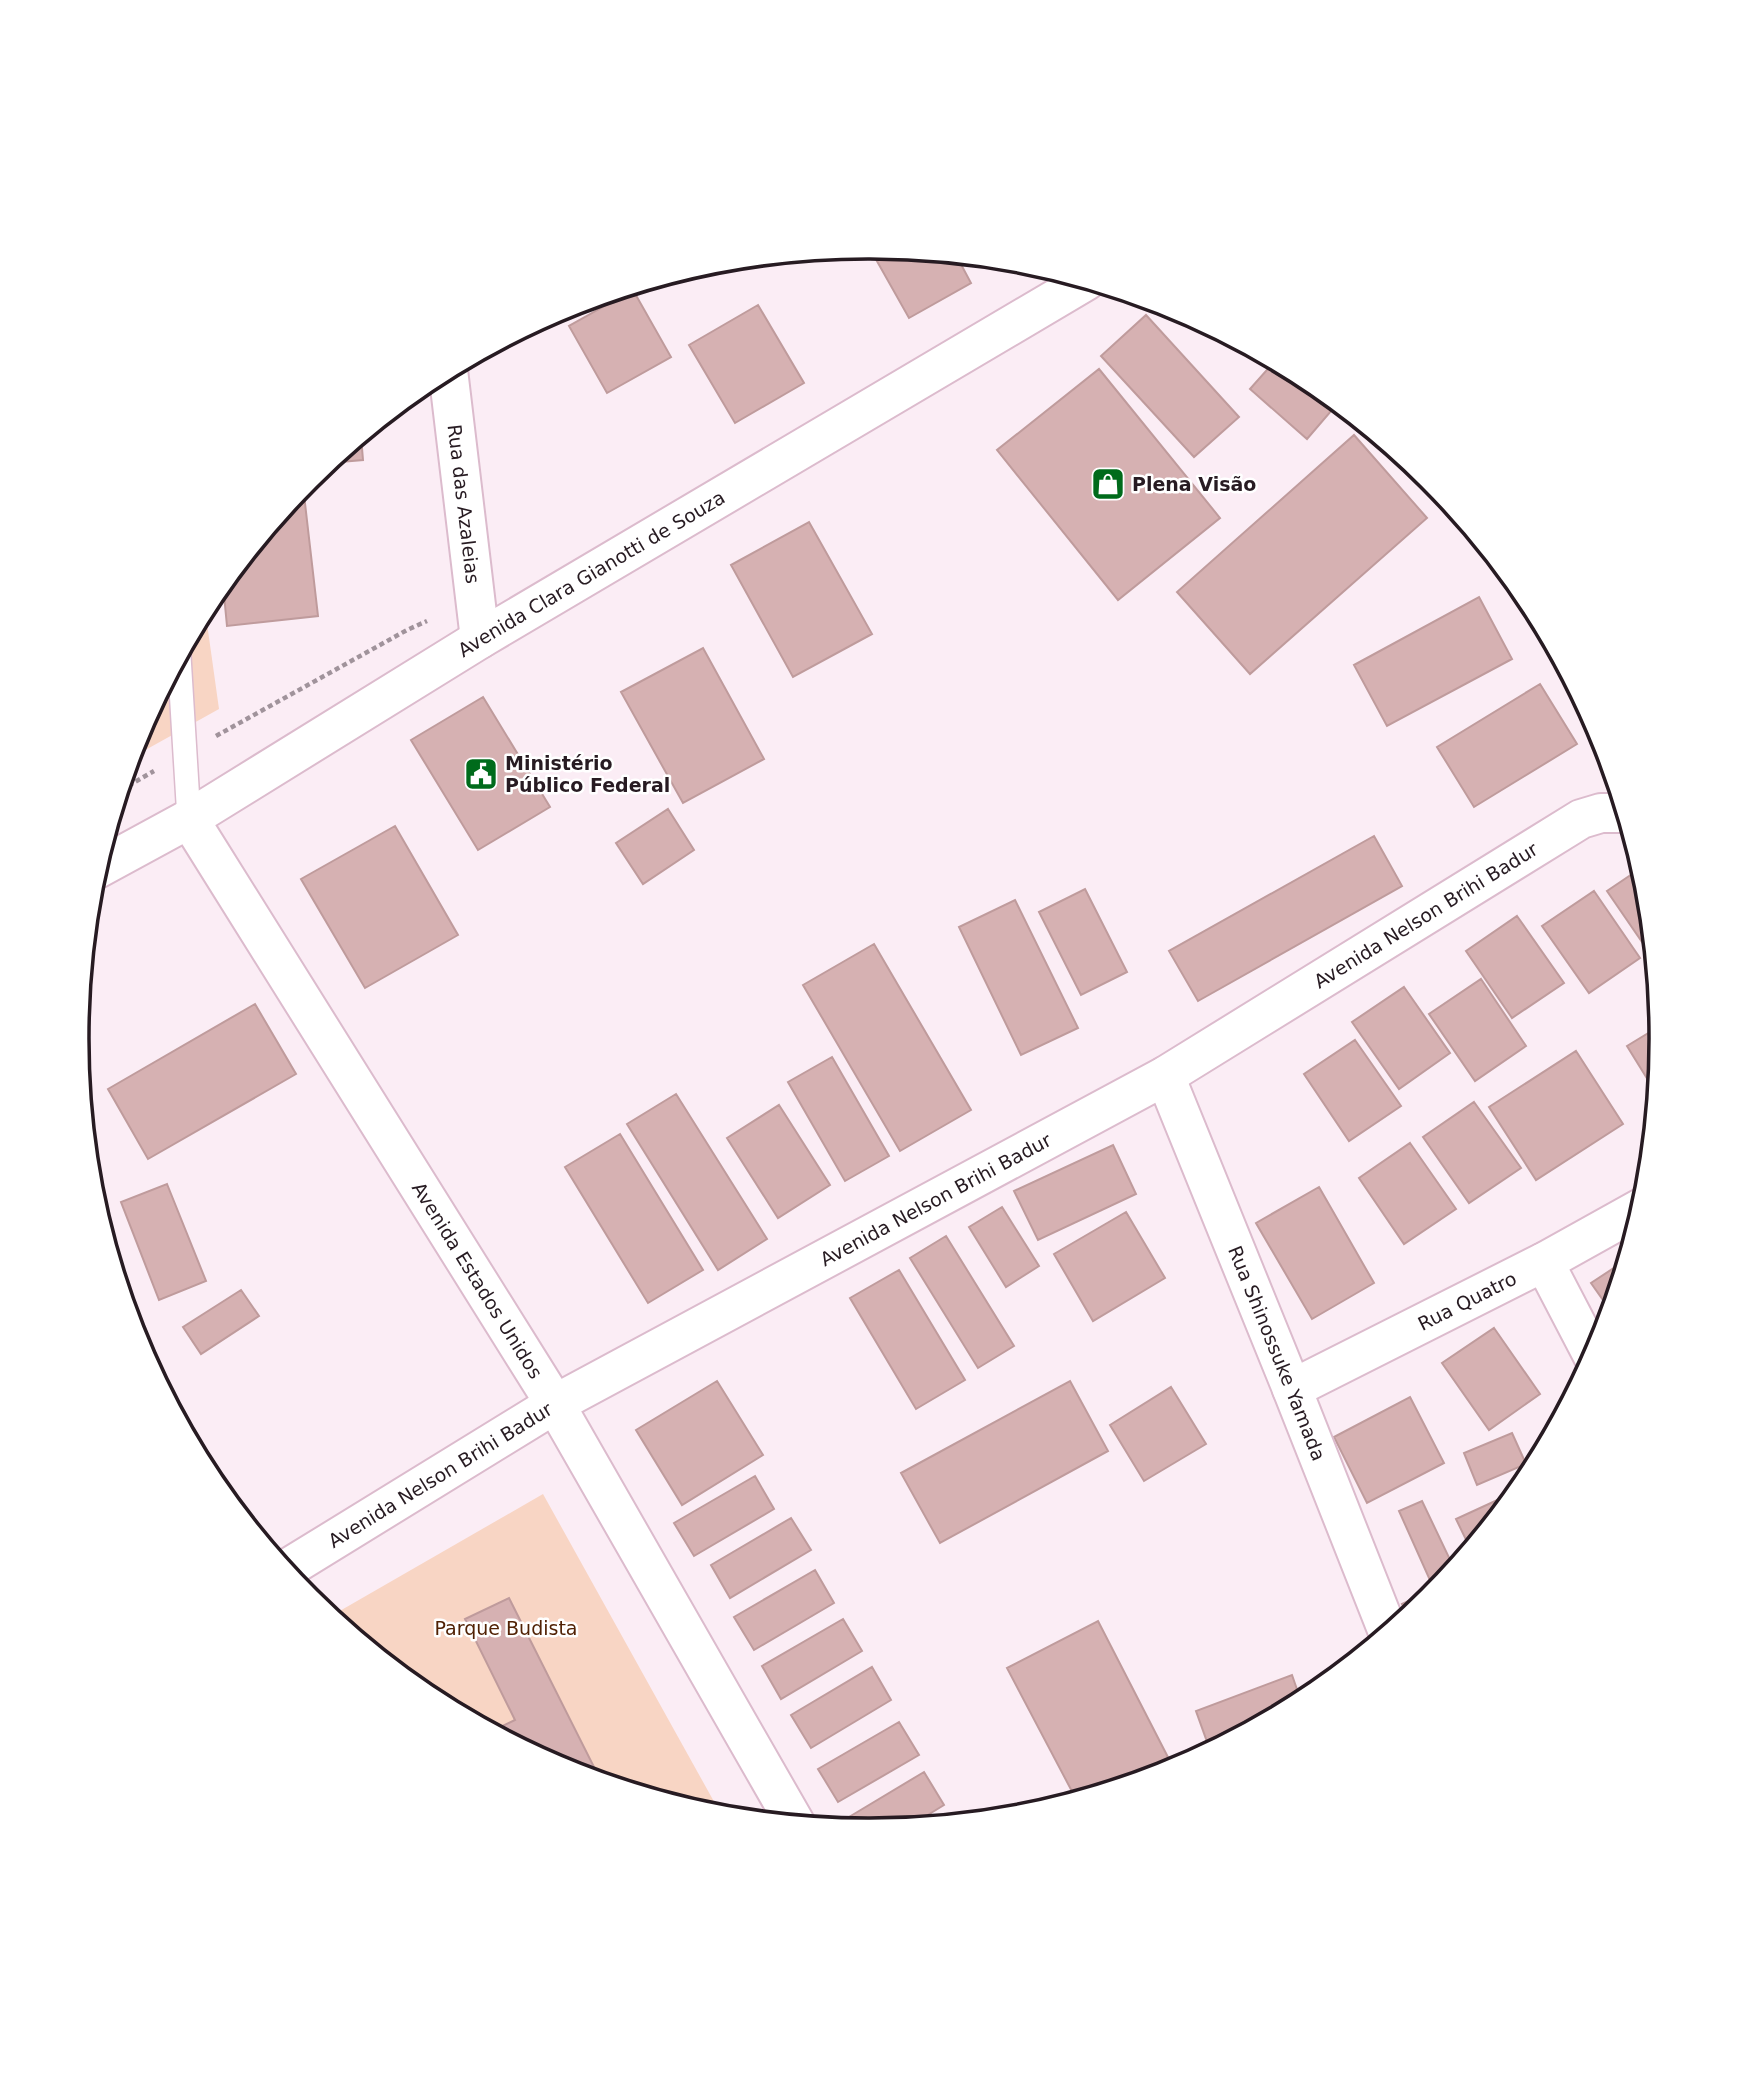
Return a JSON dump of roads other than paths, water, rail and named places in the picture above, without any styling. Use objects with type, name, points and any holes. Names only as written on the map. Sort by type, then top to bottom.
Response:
[{"type":"street","name":"Avenida Clara Gianotti de Souza","points":[[110,862],[189,819],[480,639],[1076,287]]},
{"type":"street","name":"Rua das Azaleias","points":[[449,382],[480,639]]},
{"type":"street","name":"Avenida Nelson Brihi Badur","points":[[294,1565],[555,1404],[1165,1076],[1581,819],[1601,813],[1615,813]]},
{"type":"street","name":"Avenida Estados Unidos","points":[[189,819],[555,1404],[790,1814]]},
{"type":"street","name":"Rua Shinossuke Yamada","points":[[1165,1076],[1293,1389],[1385,1623]]},
{"type":"street","name":"Rua Quatro","points":[[1293,1389],[1544,1262],[1628,1215]]},
{"type":"street","points":[[1544,1262],[1586,1343]]},
{"type":"lane","points":[[181,673],[189,819]]},
{"type":"place","name":"Plena Visão","points":[[1108,484]]},
{"type":"place","name":"Ministério Público Federal","points":[[481,774]]},
{"type":"park label","name":"Parque Budista","points":[[506,1628]]}]
